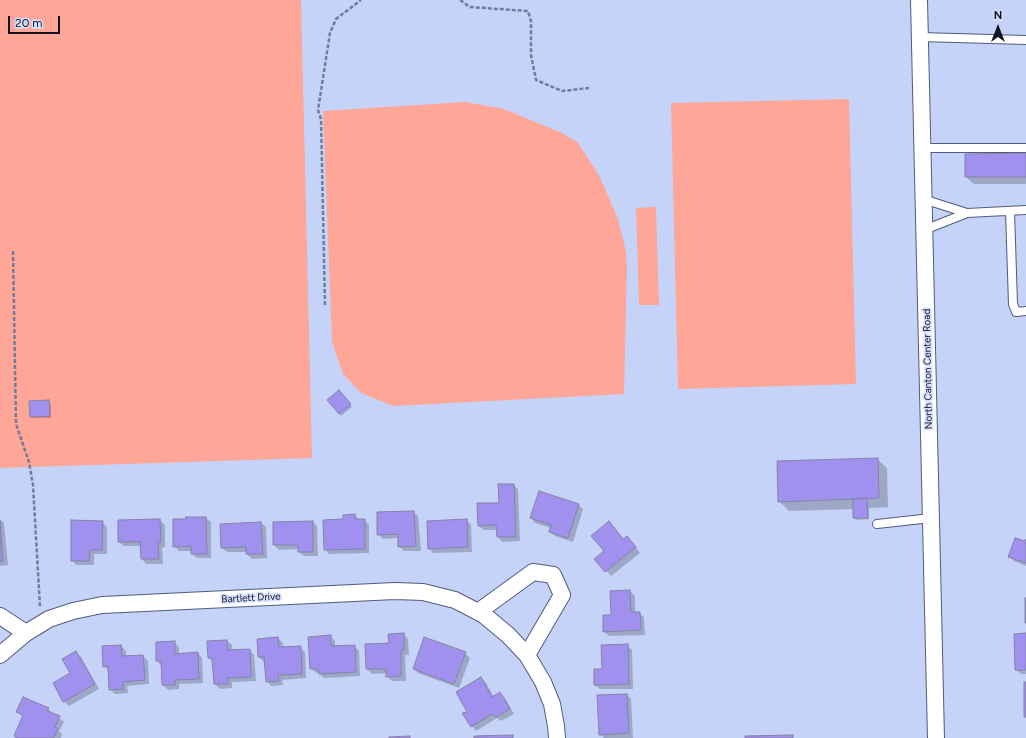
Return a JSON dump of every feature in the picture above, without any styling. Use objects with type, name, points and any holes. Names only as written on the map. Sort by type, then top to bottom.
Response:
[{"type":"street","name":"North Canton Center Road","points":[[919,0],[936,738]]},
{"type":"street","points":[[478,612],[533,572],[553,575],[562,595],[527,655]]},
{"type":"street","name":"Bartlett Drive","points":[[0,656],[26,633],[49,620],[73,610],[102,605],[395,591],[423,592],[455,600],[478,612],[508,635],[527,655],[543,682],[552,704],[557,738]]},
{"type":"street","points":[[0,616],[26,633]]},
{"type":"lane","points":[[920,37],[1026,40]]},
{"type":"lane","points":[[922,148],[1026,148]]},
{"type":"lane","points":[[924,199],[967,213]]},
{"type":"lane","points":[[924,230],[967,213],[1026,210]]},
{"type":"lane","points":[[1010,211],[1013,304],[1016,312],[1026,311]]},
{"type":"lane","points":[[877,524],[931,518]]},
{"type":"path","points":[[325,305],[321,119],[318,110],[330,33],[336,19],[361,0]]},
{"type":"path","points":[[460,0],[470,7],[528,11],[531,21],[531,55],[536,80],[562,91],[589,88]]},
{"type":"path","points":[[13,251],[16,424],[29,462],[33,485],[39,605],[49,620]]},
{"type":"shaded area","points":[[0,0],[301,0],[312,458],[0,468]]},
{"type":"shaded area","points":[[849,99],[856,384],[678,389],[671,103]]},
{"type":"shaded area","points":[[465,102],[504,109],[562,133],[578,143],[600,177],[618,219],[626,252],[627,268],[624,394],[393,406],[361,393],[343,374],[332,342],[323,111]]},
{"type":"shaded area","points":[[656,207],[659,305],[639,305],[636,208]]},
{"type":"building","points":[[1026,153],[1026,177],[965,177],[965,154]]},
{"type":"building","points":[[339,390],[351,404],[339,414],[327,400]]},
{"type":"building","points":[[49,400],[50,416],[30,417],[29,401]]},
{"type":"building","points":[[878,458],[879,498],[778,502],[777,461]]},
{"type":"building","points":[[498,484],[514,484],[516,537],[497,537],[496,525],[478,526],[477,503],[499,503]]},
{"type":"building","points":[[539,491],[579,504],[568,538],[549,532],[551,525],[530,518]]},
{"type":"building","points":[[867,498],[868,518],[853,518],[853,499]]},
{"type":"building","points":[[414,511],[416,546],[398,547],[398,534],[377,535],[377,512]]},
{"type":"building","points":[[355,514],[355,519],[365,519],[365,549],[324,550],[323,520],[343,519],[343,515]]},
{"type":"building","points":[[186,517],[206,517],[207,554],[191,554],[191,546],[173,547],[173,519],[186,519]]},
{"type":"building","points":[[160,519],[161,542],[158,543],[159,559],[141,559],[140,542],[118,542],[118,520]]},
{"type":"building","points":[[467,519],[468,547],[428,549],[427,521]]},
{"type":"building","points":[[71,520],[103,521],[102,550],[90,550],[89,561],[71,561]]},
{"type":"building","points":[[0,521],[3,561],[0,561]]},
{"type":"building","points":[[313,521],[313,552],[298,552],[298,545],[273,545],[273,522]]},
{"type":"building","points":[[609,521],[623,539],[627,536],[636,547],[605,572],[594,559],[604,551],[591,536]]},
{"type":"building","points":[[261,522],[263,554],[246,554],[246,547],[221,548],[220,524]]},
{"type":"building","points":[[1015,538],[1025,541],[1026,539],[1026,563],[1008,557]]},
{"type":"building","points":[[630,590],[631,612],[640,612],[641,630],[603,632],[603,615],[611,615],[610,591]]},
{"type":"building","points":[[1026,598],[1026,623],[1025,623]]},
{"type":"building","points":[[404,633],[404,650],[401,650],[401,676],[386,677],[386,669],[366,669],[365,644],[389,643],[388,634]]},
{"type":"building","points":[[1026,633],[1026,670],[1015,670],[1014,634]]},
{"type":"building","points":[[331,635],[331,646],[355,645],[356,672],[319,674],[318,669],[310,669],[308,637]]},
{"type":"building","points":[[278,637],[279,647],[301,646],[302,674],[278,675],[279,681],[266,682],[264,657],[258,657],[257,639]]},
{"type":"building","points":[[424,637],[466,652],[454,684],[413,669]]},
{"type":"building","points":[[227,640],[228,650],[250,649],[251,677],[228,678],[228,684],[214,684],[212,658],[208,658],[207,641]]},
{"type":"building","points":[[175,641],[175,654],[198,652],[199,679],[175,680],[175,685],[162,685],[161,661],[156,661],[156,642]]},
{"type":"building","points":[[628,644],[629,684],[594,685],[594,669],[602,669],[601,645]]},
{"type":"building","points":[[121,645],[122,656],[143,655],[145,680],[123,682],[123,689],[109,690],[108,666],[103,667],[102,646]]},
{"type":"building","points":[[76,651],[95,684],[63,702],[53,683],[70,673],[62,659]]},
{"type":"building","points":[[481,677],[492,697],[500,692],[510,709],[496,717],[492,714],[471,727],[462,713],[467,712],[456,692]]},
{"type":"building","points":[[1024,682],[1026,682],[1026,717],[1024,717]]},
{"type":"building","points":[[627,694],[629,733],[599,735],[597,695]]},
{"type":"building","points":[[23,697],[49,708],[47,711],[60,716],[55,727],[58,729],[54,738],[17,738],[14,736],[23,715],[16,712]]},
{"type":"building","points":[[513,735],[513,738],[474,738],[474,736]]},
{"type":"building","points":[[793,735],[793,738],[745,738],[745,736]]},
{"type":"building","points":[[410,736],[410,738],[389,738],[389,737]]}]
